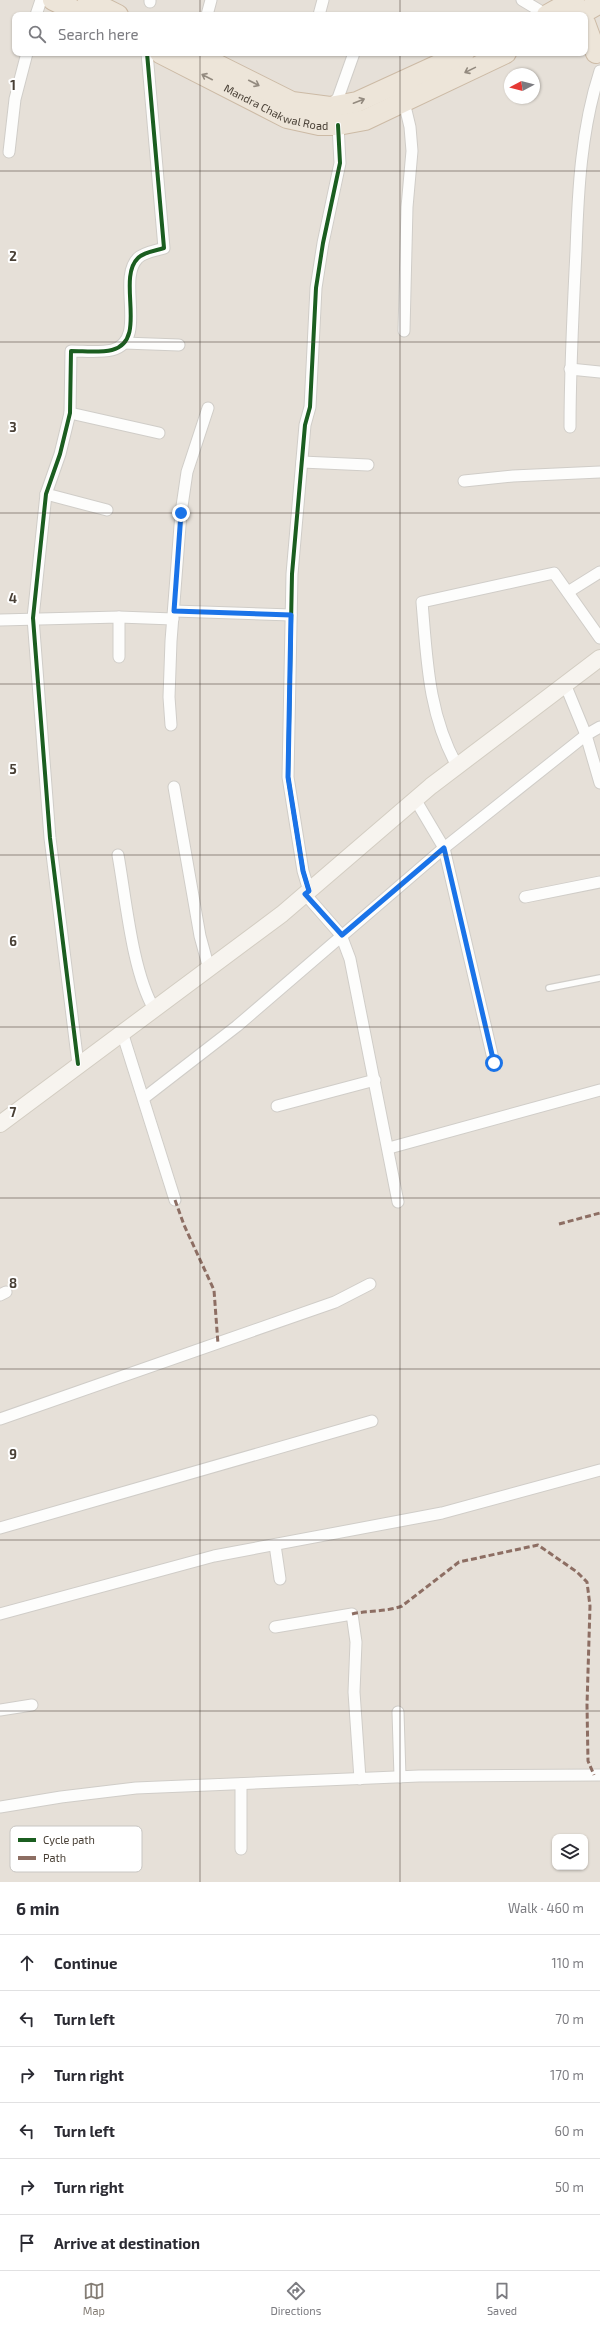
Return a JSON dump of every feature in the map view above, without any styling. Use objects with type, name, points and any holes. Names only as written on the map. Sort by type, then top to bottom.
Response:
[{"type":"highway","points":[[53,0],[78,12]]},
{"type":"highway","points":[[88,0],[112,12]]},
{"type":"highway","points":[[588,24],[598,62]]},
{"type":"highway","name":"Mandra Chakwal Road","points":[[166,56],[287,118],[319,125],[338,125],[365,120],[500,56]]},
{"type":"highway","name":"Mandra Chakwal Road","points":[[202,56],[292,102],[330,107],[357,102],[457,56]]},
{"type":"street","points":[[37,12],[41,0]]},
{"type":"street","points":[[208,12],[211,0]]},
{"type":"street","points":[[320,12],[323,0]]},
{"type":"street","points":[[522,0],[542,12]]},
{"type":"street","points":[[9,152],[14,99],[26,56]]},
{"type":"street","points":[[124,343],[130,328],[132,267],[143,255],[164,248],[147,56]]},
{"type":"street","points":[[330,107],[338,98],[353,56]]},
{"type":"street","points":[[570,427],[570,369],[579,175],[598,62]]},
{"type":"street","points":[[404,102],[410,126],[412,152],[407,207],[404,331]]},
{"type":"street","points":[[338,125],[340,163],[323,244],[316,288],[310,407],[304,425],[292,574],[288,777],[307,892],[342,935],[350,960],[389,1148],[398,1202]]},
{"type":"street","points":[[78,1064],[50,838],[33,618],[46,494],[60,454],[70,413],[71,351],[112,350],[124,343],[179,344]]},
{"type":"street","points":[[570,369],[600,372]]},
{"type":"street","points":[[171,725],[169,697],[174,615],[187,472],[208,408]]},
{"type":"street","points":[[70,413],[160,433]]},
{"type":"street","points":[[302,462],[368,465]]},
{"type":"street","points":[[464,481],[513,476],[600,472]]},
{"type":"street","points":[[46,494],[107,510]]},
{"type":"street","points":[[568,592],[600,572]]},
{"type":"street","points":[[456,766],[445,746],[434,714],[422,602],[554,573],[600,638]]},
{"type":"street","points":[[0,620],[174,615],[291,615]]},
{"type":"street","points":[[119,617],[119,657]]},
{"type":"street","points":[[0,1124],[78,1064],[209,969],[307,892],[415,799],[456,766],[600,658]]},
{"type":"street","points":[[565,684],[586,735],[600,783]]},
{"type":"street","points":[[144,1098],[237,1026],[444,848],[586,735],[600,726]]},
{"type":"street","points":[[174,787],[200,936],[209,969]]},
{"type":"street","points":[[415,799],[444,848],[494,1063]]},
{"type":"street","points":[[118,855],[145,994],[154,1009]]},
{"type":"street","points":[[525,897],[600,882]]},
{"type":"street","points":[[122,1032],[175,1200]]},
{"type":"street","points":[[277,1106],[375,1080]]},
{"type":"street","points":[[389,1148],[600,1090]]},
{"type":"street","points":[[0,1419],[335,1302],[370,1284]]},
{"type":"street","points":[[0,1528],[372,1421]]},
{"type":"street","points":[[0,1614],[214,1556],[442,1513],[600,1470]]},
{"type":"street","points":[[275,1545],[280,1579]]},
{"type":"street","points":[[275,1627],[352,1614],[356,1642],[354,1692],[360,1779]]},
{"type":"street","points":[[0,1710],[32,1705]]},
{"type":"street","points":[[398,1712],[400,1777]]},
{"type":"street","points":[[0,1807],[61,1797],[136,1788],[400,1777],[600,1775]]},
{"type":"street","points":[[241,1849],[242,1784]]},
{"type":"lane","points":[[549,988],[600,978]]},
{"type":"shaded area","points":[[0,0],[600,0],[600,1882],[0,1882]]},
{"type":"marked path","points":[[175,1200],[184,1225],[214,1290],[218,1344]]},
{"type":"marked path","points":[[559,1224],[600,1213]]},
{"type":"marked path","points":[[352,1614],[402,1606],[459,1562],[538,1545],[577,1572],[587,1582],[590,1606],[587,1705],[588,1761],[594,1775]]},
{"type":"cycle path","points":[[78,1064],[50,838],[33,618],[46,494],[60,454],[70,413],[71,351],[107,351],[123,344],[129,335],[131,322],[130,280],[132,268],[140,256],[164,248],[147,56]]},
{"type":"cycle path","points":[[309,891],[303,871],[288,777],[292,574],[305,425],[310,407],[316,288],[323,243],[340,163],[338,125]]},
{"type":"route","points":[[181,513],[174,611],[291,615],[288,777],[303,871],[309,891],[305,894],[342,935],[444,848],[494,1063]]}]
